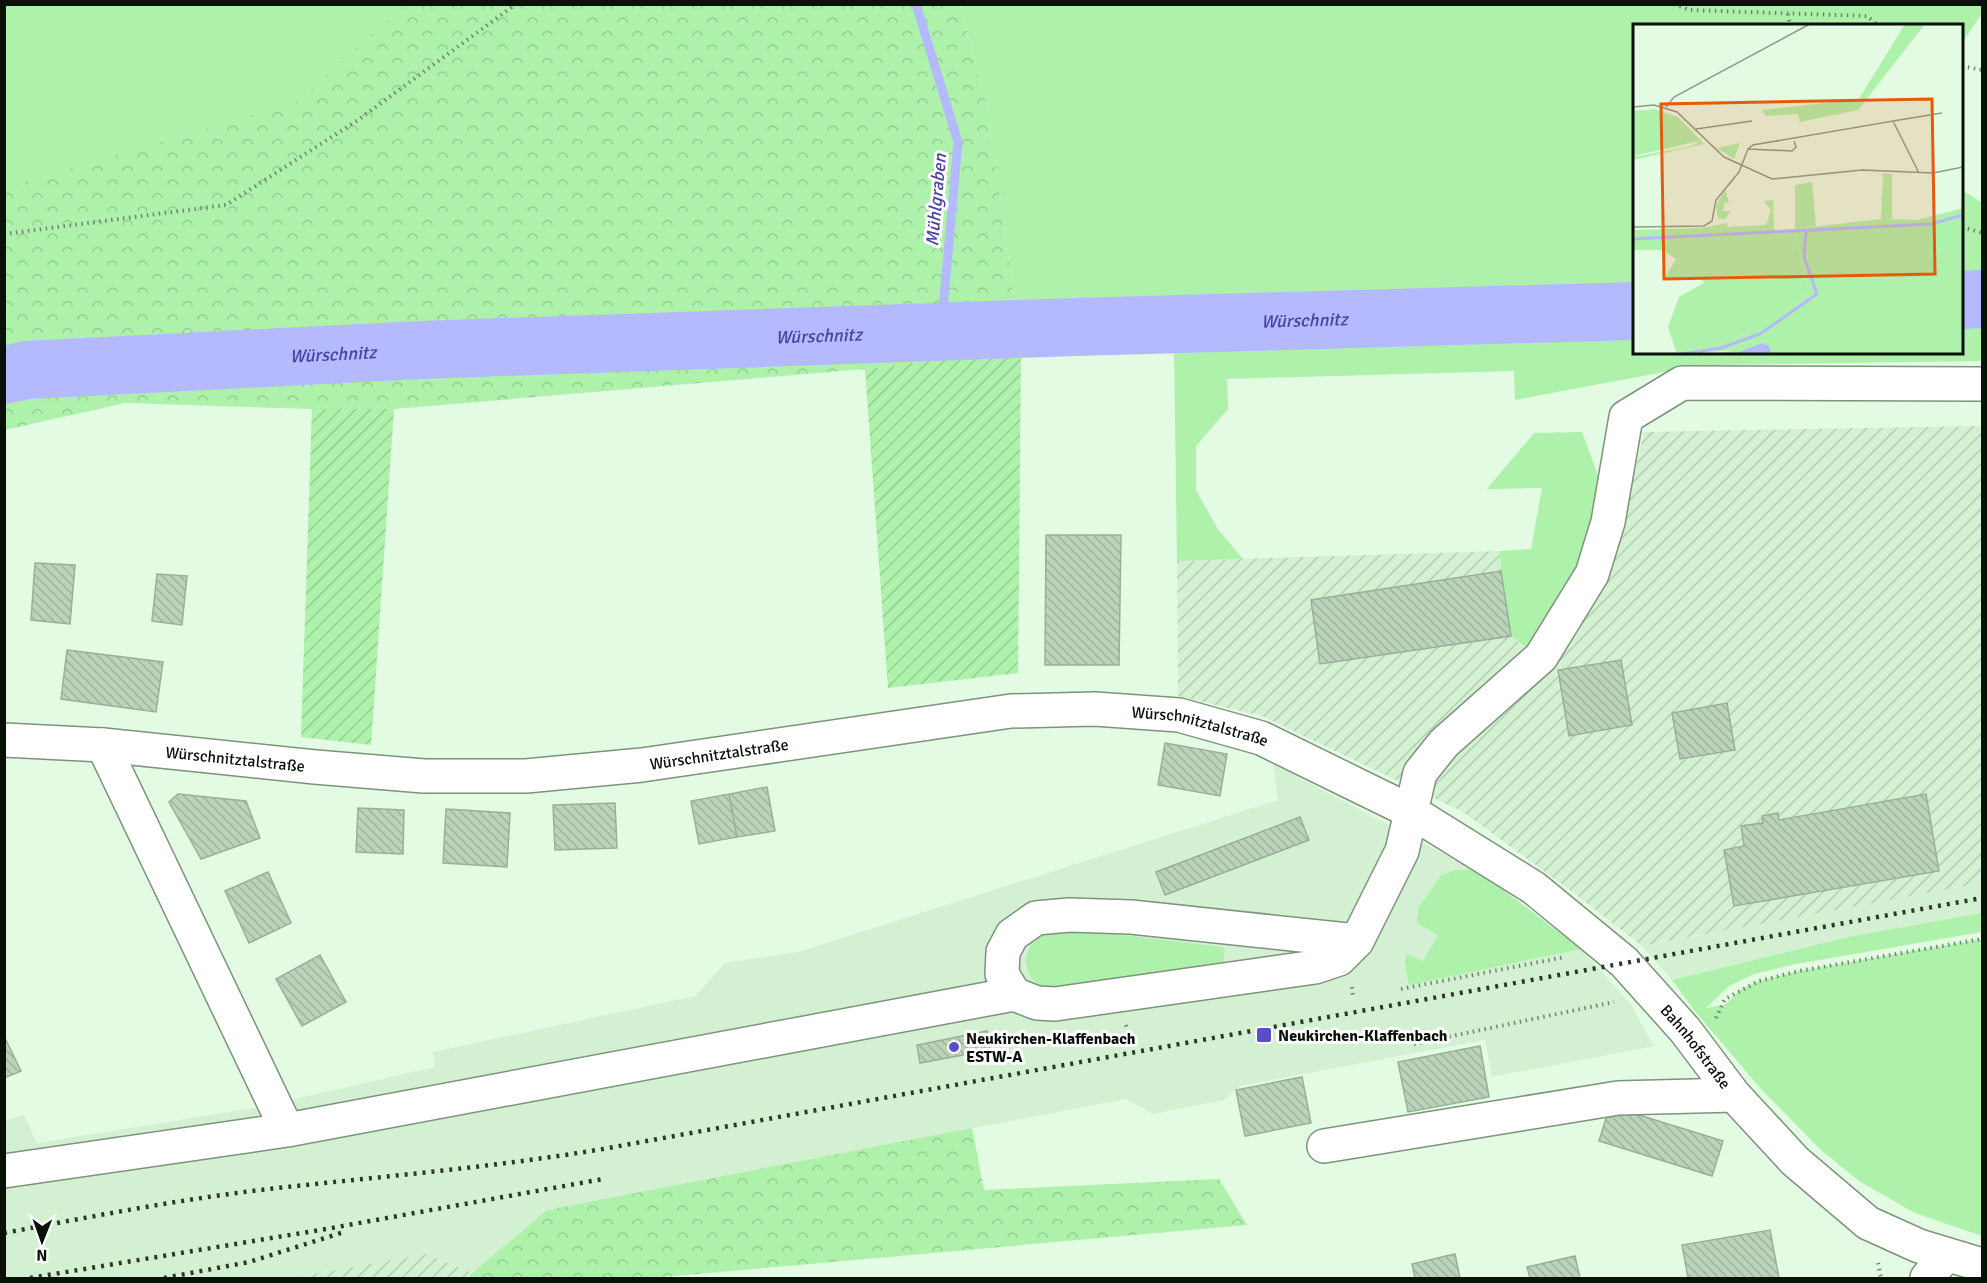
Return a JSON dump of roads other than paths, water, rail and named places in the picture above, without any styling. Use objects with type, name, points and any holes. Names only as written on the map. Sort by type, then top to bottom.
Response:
[{"type":"main road","points":[[4,1171],[287,1130],[1014,994],[1036,1003],[1055,1004],[1315,967],[1339,959],[1357,941],[1402,851],[1420,772],[1444,743],[1541,657],[1592,574],[1608,522],[1626,417],[1682,383],[1983,384]]},
{"type":"main road","name":"Würschnitztalstraße","points":[[4,740],[104,745],[424,776],[526,776],[642,765],[1011,711],[1107,710],[1179,715],[1261,738],[1412,812]]},
{"type":"main road","points":[[104,745],[287,1130]]},
{"type":"main road","name":"Bahnhofstraße","points":[[1412,812],[1534,888],[1609,948],[1696,1045],[1734,1095],[1795,1161],[1868,1223],[1919,1246],[1937,1267],[1983,1265]]},
{"type":"main road","points":[[1014,994],[1002,974],[1003,952],[1012,935],[1036,918],[1069,915],[1131,917],[1357,941]]},
{"type":"main road","points":[[1324,1146],[1618,1098],[1734,1095]]},
{"type":"waterway","name":"Mühlgraben","points":[[916,4],[958,142],[941,332]]},
{"type":"waterway","name":"Würschnitz","points":[[1963,300],[1982,299]]},
{"type":"waterway","name":"Würschnitz","points":[[4,375],[27,370],[420,350],[1076,327],[1633,311]]},
{"type":"railway","points":[[4,1233],[209,1197],[481,1166],[603,1149],[1982,898]]},
{"type":"railway","points":[[30,1278],[326,1229],[603,1179]]},
{"type":"railway","points":[[164,1278],[249,1262],[344,1232]]},
{"type":"place","name":"Neukirchen-Klaffenbach","points":[[1264,1035]]},
{"type":"place","name":"Neukirchen-Klaffenbach ESTW-A","points":[[954,1047]]}]
